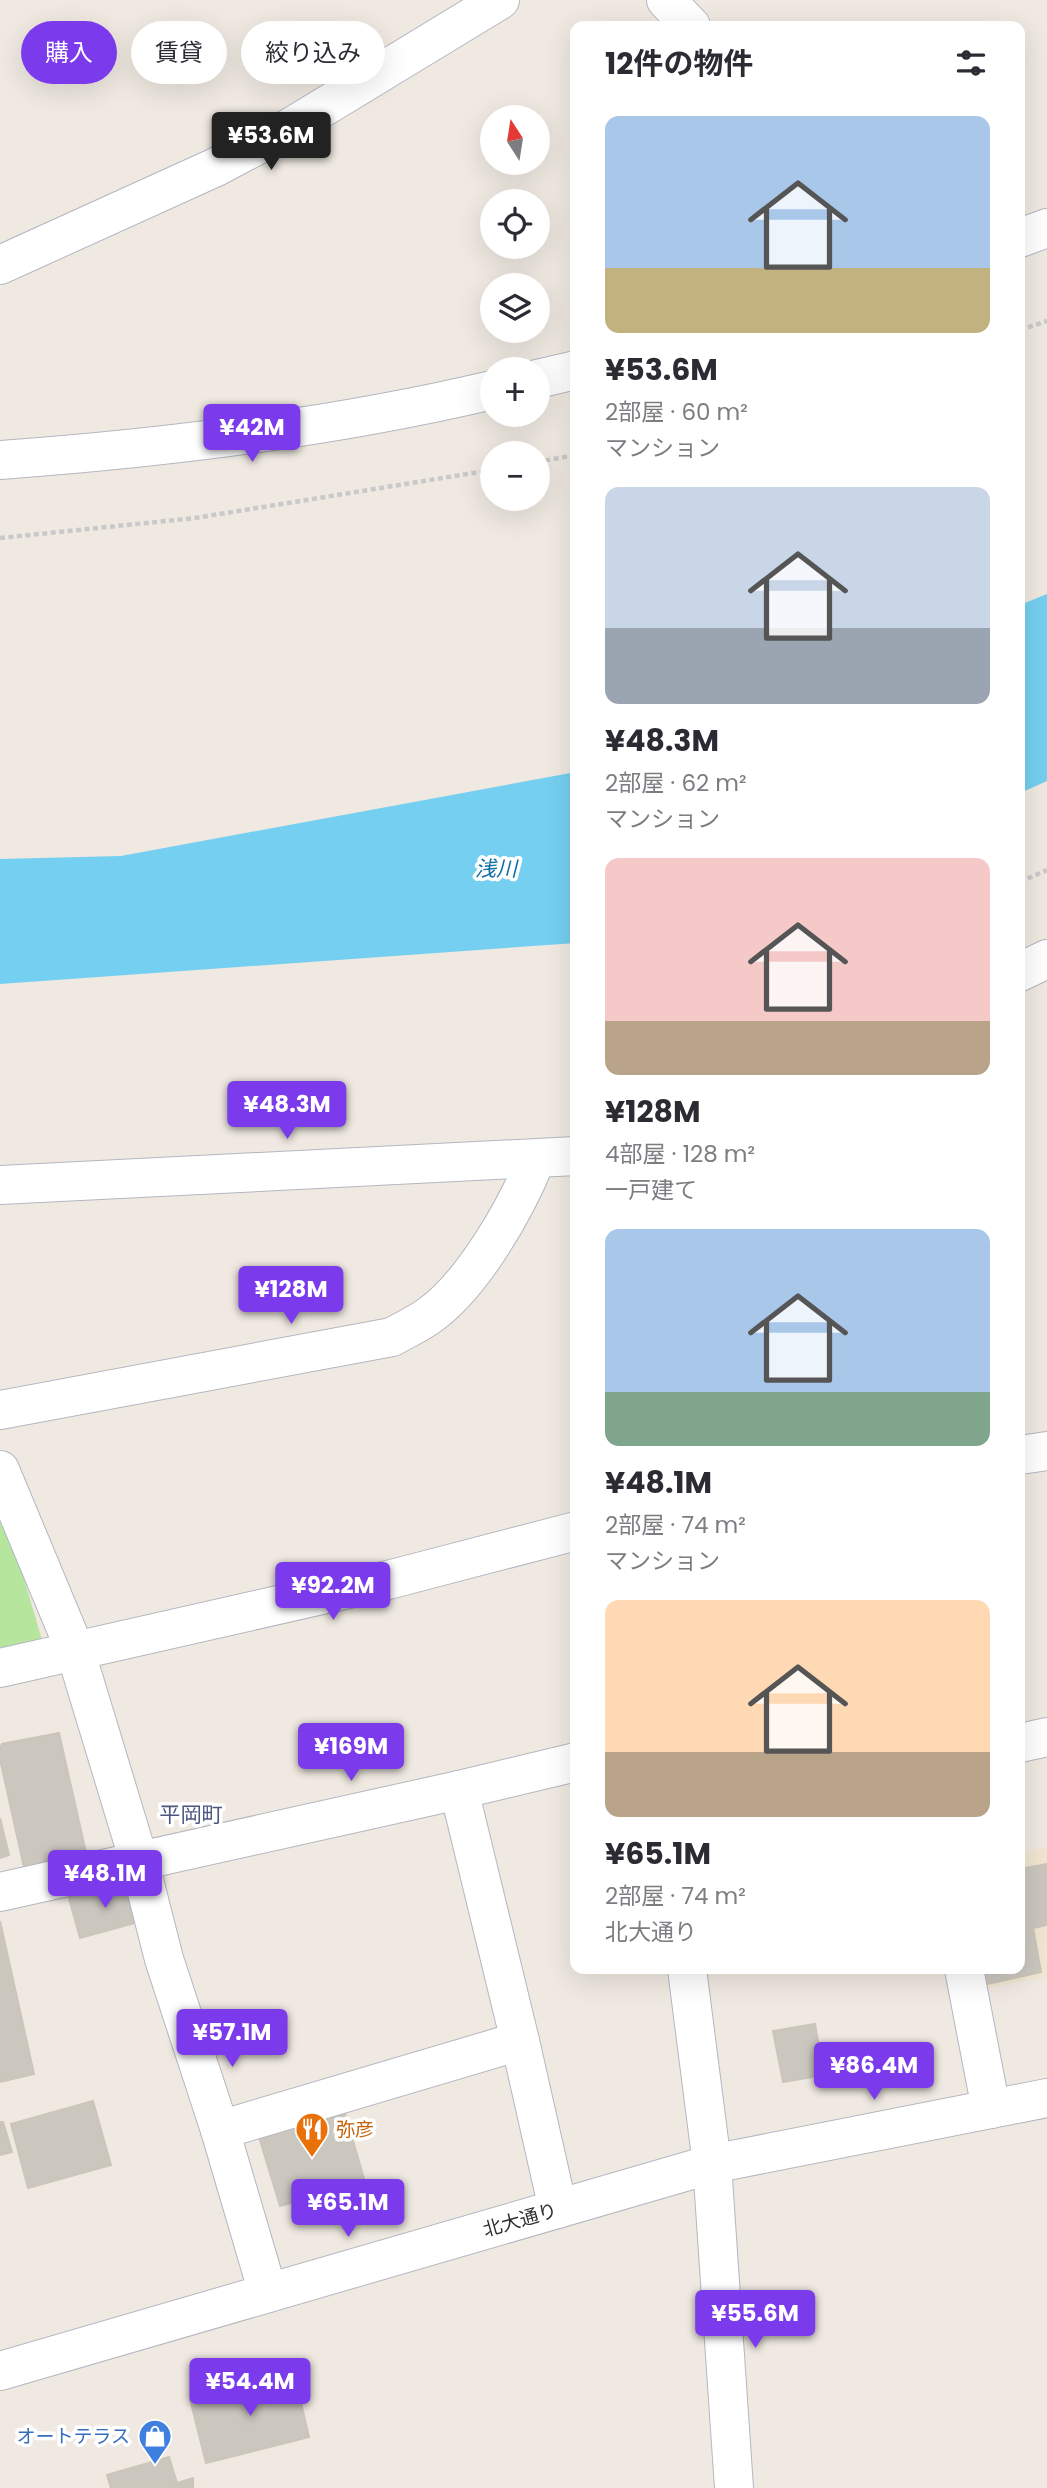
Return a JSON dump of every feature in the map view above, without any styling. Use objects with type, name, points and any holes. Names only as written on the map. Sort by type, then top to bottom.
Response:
[{"type":"street","points":[[0,265],[216,167],[286,130],[500,0]]},
{"type":"street","points":[[666,0],[686,21]]},
{"type":"street","points":[[1025,236],[1047,228]]},
{"type":"street","points":[[550,376],[570,371]]},
{"type":"street","points":[[0,460],[236,436],[400,410],[480,393]]},
{"type":"street","points":[[1025,970],[1047,959]]},
{"type":"street","points":[[0,1185],[570,1156]]},
{"type":"street","points":[[0,1410],[391,1337],[430,1315],[460,1286],[494,1240],[524,1190],[536,1159]]},
{"type":"street","points":[[1025,1454],[1047,1451]]},
{"type":"street","points":[[0,1470],[75,1650],[139,1861],[164,1959],[220,2130],[268,2293]]},
{"type":"street","points":[[0,1668],[387,1580],[570,1533]]},
{"type":"street","points":[[1025,1742],[1047,1737]]},
{"type":"street","points":[[0,1892],[570,1763]]},
{"type":"street","points":[[459,1790],[558,2209]]},
{"type":"street","points":[[688,1974],[712,2164],[734,2488]]},
{"type":"street","points":[[965,1974],[991,2109]]},
{"type":"street","points":[[220,2130],[520,2041]]},
{"type":"street","name":"北大通り","points":[[0,2371],[712,2164],[1047,2098]]},
{"type":"path","points":[[1025,328],[1047,321]]},
{"type":"path","points":[[550,460],[570,456]]},
{"type":"path","points":[[0,538],[195,518],[480,472]]},
{"type":"path","points":[[1025,880],[1047,870]]},
{"type":"shaded area","points":[[1047,1847],[1047,1976],[969,1992],[965,1974],[1025,1974],[1025,1852]]},
{"type":"green space","points":[[0,1497],[42,1640],[0,1651]]},
{"type":"water","points":[[1047,594],[1047,781],[1025,791],[1025,603]]},
{"type":"water","name":"浅川","points":[[570,773],[570,943],[0,984],[0,859],[121,856]]},
{"type":"building","points":[[59,1733],[87,1857],[25,1872],[0,1759],[0,1748],[2,1744]]},
{"type":"building","points":[[0,1818],[9,1855],[0,1858]]},
{"type":"building","points":[[1047,1864],[1047,1925],[1033,1928],[1041,1972],[983,1985],[981,1974],[1025,1974],[1025,1868]]},
{"type":"building","points":[[122,1885],[137,1894],[142,1921],[80,1938],[69,1898]]},
{"type":"building","points":[[0,1921],[34,2074],[0,2082]]},
{"type":"building","points":[[815,2024],[824,2075],[783,2082],[773,2031]]},
{"type":"building","points":[[93,2101],[111,2165],[28,2188],[11,2124]]},
{"type":"building","name":"弥彦","points":[[345,2113],[365,2182],[280,2206],[259,2137]]},
{"type":"building","points":[[0,2122],[3,2122],[12,2152],[0,2155]]},
{"type":"building","points":[[294,2373],[309,2437],[206,2463],[190,2399]]},
{"type":"building","name":"オートテラス","points":[[169,2457],[177,2483],[193,2478],[193,2488],[111,2488],[107,2475]]},
{"type":"place","name":"弥彦","points":[[312,2159]]},
{"type":"place","name":"オートテラス","points":[[155,2466]]},
{"type":"district","name":"平岡町","points":[[191,1814]]}]
